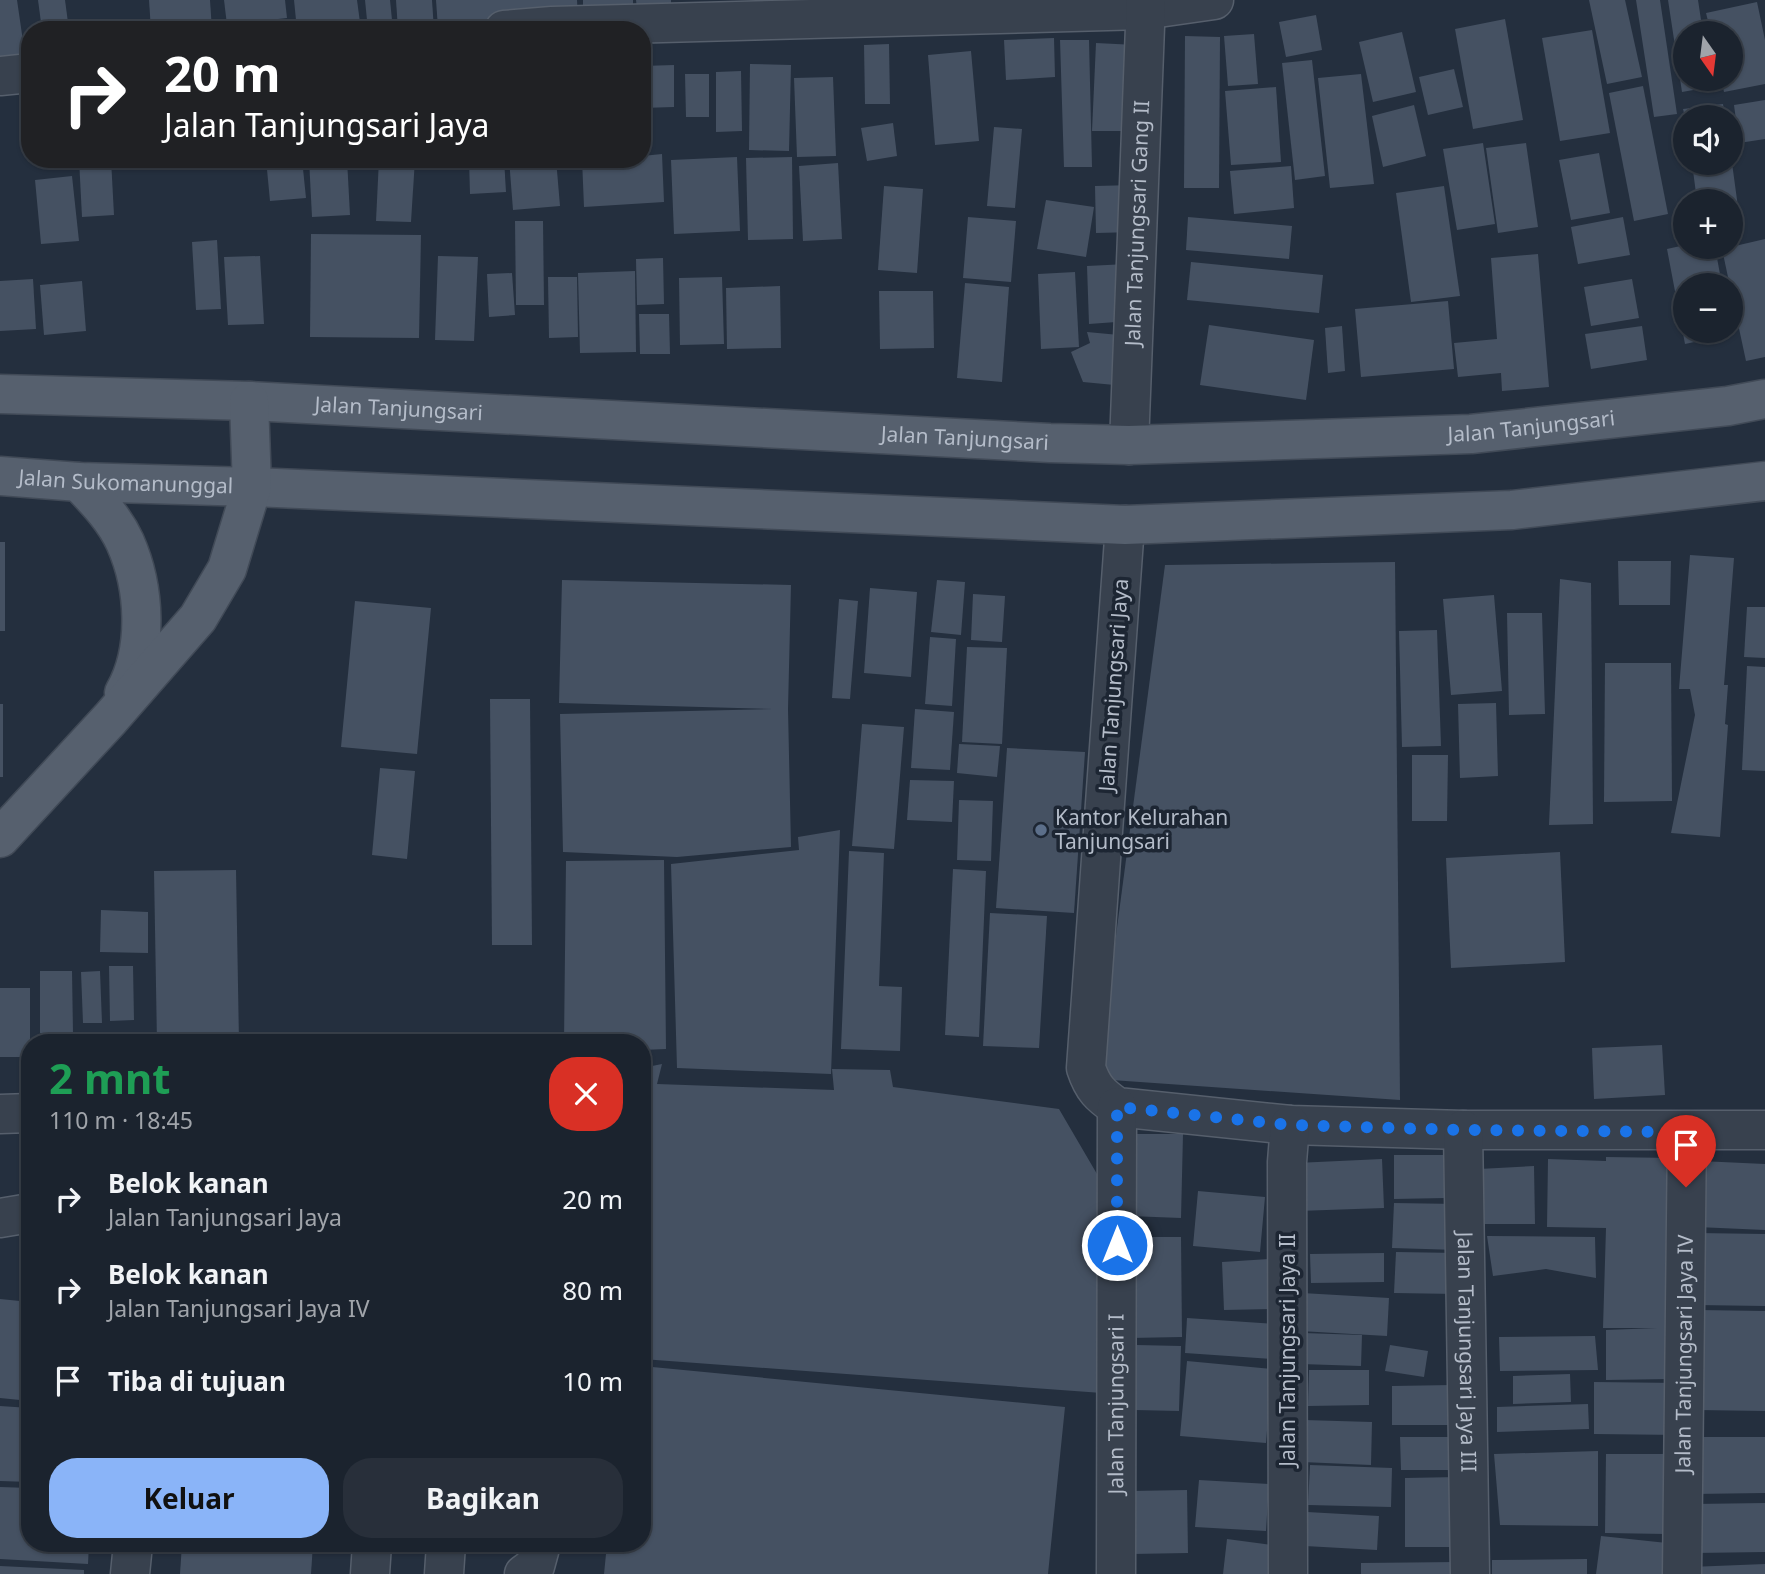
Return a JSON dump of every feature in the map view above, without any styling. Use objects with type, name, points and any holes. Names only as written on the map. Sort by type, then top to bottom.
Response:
[{"type":"main road","points":[[0,394],[249,401],[253,487],[227,569],[198,618],[110,719],[0,838]]},
{"type":"main road","name":"Jalan Tanjungsari","points":[[249,401],[1129,445],[1471,434],[1728,406],[1765,399]]},
{"type":"main road","name":"Jalan Sukomanunggal","points":[[0,476],[79,482],[253,487]]},
{"type":"main road","points":[[253,487],[1125,525],[1512,510],[1765,481]]},
{"type":"main road","points":[[79,482],[105,509],[124,541],[136,576],[141,613],[138,650],[128,687],[110,719]]},
{"type":"street","points":[[651,22],[1145,5],[1214,0]]},
{"type":"street","name":"Jalan Tanjungsari Gang II","points":[[1129,445],[1145,5]]},
{"type":"street","points":[[0,76],[21,74]]},
{"type":"street","name":"Jalan Tanjungsari Jaya","points":[[1117,1107],[1092,1086],[1086,1068],[1125,525]]},
{"type":"street","points":[[1117,1107],[1290,1125],[1463,1130],[1765,1130]]},
{"type":"street","name":"Jalan Tanjungsari I","points":[[1116,1574],[1117,1107]]},
{"type":"street","points":[[0,1114],[21,1113]]},
{"type":"street","name":"Jalan Tanjungsari Jaya II","points":[[1288,1574],[1287,1162],[1290,1125]]},
{"type":"street","name":"Jalan Tanjungsari Jaya III","points":[[1463,1130],[1470,1574]]},
{"type":"street","name":"Jalan Tanjungsari Jaya IV","points":[[1682,1574],[1687,1132]]},
{"type":"street","points":[[0,1218],[21,1214]]},
{"type":"street","points":[[130,1574],[132,1552]]},
{"type":"street","points":[[370,1574],[371,1552]]},
{"type":"street","points":[[444,1574],[445,1552]]},
{"type":"street","points":[[524,1574],[535,1566],[539,1552]]},
{"type":"building","points":[[0,0],[17,0],[21,55],[0,58]]},
{"type":"building","points":[[38,0],[65,0],[68,21],[41,21]]},
{"type":"building","points":[[149,0],[210,0],[211,21],[150,21]]},
{"type":"building","points":[[224,0],[285,0],[287,18],[227,21]]},
{"type":"building","points":[[294,0],[357,0],[360,21],[296,21]]},
{"type":"building","points":[[365,0],[390,0],[392,21],[367,21]]},
{"type":"building","points":[[396,0],[432,0],[433,21],[397,21]]},
{"type":"building","points":[[436,0],[577,0],[578,19],[438,21]]},
{"type":"building","points":[[583,0],[633,0],[633,12],[583,14]]},
{"type":"building","points":[[636,0],[671,0],[671,9],[637,9]]},
{"type":"building","points":[[1589,0],[1625,0],[1642,77],[1607,84]]},
{"type":"building","points":[[1636,0],[1660,0],[1676,105],[1673,105],[1673,115],[1654,117]]},
{"type":"building","points":[[1668,0],[1698,0],[1701,21],[1673,21],[1673,33]]},
{"type":"building","points":[[1757,2],[1765,40],[1765,84],[1743,88],[1743,21],[1708,21],[1706,13]]},
{"type":"building","points":[[1316,15],[1322,50],[1286,57],[1279,22]]},
{"type":"building","points":[[1505,19],[1523,120],[1473,129],[1455,29]]},
{"type":"building","points":[[1592,30],[1610,133],[1560,141],[1542,38]]},
{"type":"building","points":[[1402,32],[1416,92],[1373,102],[1359,42]]},
{"type":"building","points":[[1254,34],[1258,84],[1228,86],[1224,36]]},
{"type":"building","points":[[1185,36],[1220,37],[1219,188],[1184,188]]},
{"type":"building","points":[[1054,38],[1055,77],[1006,80],[1004,40]]},
{"type":"building","points":[[1060,40],[1089,40],[1092,167],[1064,167]]},
{"type":"building","points":[[1096,43],[1136,45],[1132,131],[1092,131]]},
{"type":"building","points":[[889,44],[890,104],[865,104],[864,45]]},
{"type":"building","points":[[971,51],[979,141],[935,145],[928,55]]},
{"type":"building","points":[[1312,60],[1325,176],[1295,180],[1282,63]]},
{"type":"building","points":[[750,64],[791,65],[789,151],[749,150]]},
{"type":"building","points":[[674,65],[674,107],[651,108],[651,66]]},
{"type":"building","points":[[1454,69],[1463,107],[1428,115],[1419,77]]},
{"type":"building","points":[[741,71],[742,131],[716,132],[716,72]]},
{"type":"building","points":[[685,74],[709,74],[709,117],[686,117]]},
{"type":"building","points":[[1361,74],[1374,184],[1330,188],[1318,78]]},
{"type":"building","points":[[833,77],[836,156],[797,157],[794,78]]},
{"type":"building","points":[[1643,86],[1668,214],[1634,221],[1609,93]]},
{"type":"building","points":[[1276,87],[1281,162],[1231,165],[1225,91]]},
{"type":"building","points":[[1765,100],[1765,139],[1743,142],[1743,105],[1734,105]]},
{"type":"building","points":[[1414,105],[1426,156],[1383,167],[1372,116]]},
{"type":"building","points":[[893,123],[897,156],[867,161],[861,128]]},
{"type":"building","points":[[994,127],[1022,129],[1015,208],[987,206]]},
{"type":"building","points":[[1483,143],[1495,224],[1457,230],[1443,149]]},
{"type":"building","points":[[1526,143],[1538,227],[1498,233],[1486,148]]},
{"type":"building","points":[[1599,153],[1610,213],[1571,220],[1559,160]]},
{"type":"building","points":[[662,154],[664,202],[584,207],[582,168],[651,168],[651,155]]},
{"type":"building","points":[[737,157],[740,231],[674,234],[671,160]]},
{"type":"building","points":[[792,157],[793,239],[748,240],[746,158]]},
{"type":"building","points":[[838,163],[842,239],[803,241],[799,166]]},
{"type":"building","points":[[1291,166],[1294,208],[1234,214],[1230,171]]},
{"type":"building","points":[[79,168],[111,168],[114,215],[82,217]]},
{"type":"building","points":[[267,168],[303,168],[306,198],[270,201]]},
{"type":"building","points":[[309,168],[347,168],[350,215],[312,217]]},
{"type":"building","points":[[379,168],[414,168],[411,222],[376,221]]},
{"type":"building","points":[[469,168],[505,168],[506,192],[470,194]]},
{"type":"building","points":[[510,168],[557,168],[560,206],[513,210]]},
{"type":"building","points":[[1694,175],[1734,175],[1736,189],[1695,189]]},
{"type":"building","points":[[72,176],[79,241],[41,244],[35,180]]},
{"type":"building","points":[[1134,185],[1136,232],[1096,233],[1095,186]]},
{"type":"building","points":[[884,186],[923,189],[917,273],[878,270]]},
{"type":"building","points":[[1444,186],[1460,296],[1411,302],[1396,193]]},
{"type":"building","points":[[1046,200],[1094,207],[1086,257],[1037,249]]},
{"type":"building","points":[[968,217],[1016,221],[1011,282],[963,278]]},
{"type":"building","points":[[1188,217],[1292,226],[1289,259],[1186,250]]},
{"type":"building","points":[[1623,217],[1630,255],[1578,264],[1571,227]]},
{"type":"building","points":[[515,221],[543,221],[544,305],[516,305]]},
{"type":"building","points":[[311,234],[421,235],[419,338],[310,337]]},
{"type":"building","points":[[1765,239],[1765,357],[1746,361],[1742,343],[1743,273],[1727,273],[1724,259],[1743,259],[1743,244]]},
{"type":"building","points":[[217,240],[221,309],[196,310],[192,242]]},
{"type":"building","points":[[1673,248],[1673,259],[1717,259],[1720,273],[1673,273],[1673,281],[1667,249]]},
{"type":"building","points":[[1538,254],[1549,387],[1502,391],[1501,373],[1458,377],[1454,343],[1497,339],[1491,258]]},
{"type":"building","points":[[260,256],[264,324],[228,325],[224,257]]},
{"type":"building","points":[[438,256],[478,257],[474,341],[435,340]]},
{"type":"building","points":[[663,258],[664,304],[637,305],[636,259]]},
{"type":"building","points":[[1191,262],[1323,275],[1319,313],[1187,300]]},
{"type":"building","points":[[1127,264],[1130,321],[1089,324],[1087,266]]},
{"type":"building","points":[[635,271],[636,352],[580,353],[578,273]]},
{"type":"building","points":[[1075,272],[1079,347],[1041,349],[1038,274]]},
{"type":"building","points":[[512,273],[515,315],[489,317],[487,274]]},
{"type":"building","points":[[548,277],[577,277],[578,337],[549,338]]},
{"type":"building","points":[[722,277],[724,344],[680,345],[679,278]]},
{"type":"building","points":[[33,279],[36,329],[0,331],[0,281]]},
{"type":"building","points":[[1632,279],[1639,318],[1591,326],[1584,287]]},
{"type":"building","points":[[82,281],[86,331],[44,335],[40,285]]},
{"type":"building","points":[[965,283],[1009,287],[1002,382],[957,378]]},
{"type":"building","points":[[780,286],[781,348],[727,349],[726,288]]},
{"type":"building","points":[[879,291],[933,291],[934,348],[880,349]]},
{"type":"building","points":[[1448,301],[1454,369],[1361,377],[1355,309]]},
{"type":"building","points":[[639,314],[669,314],[670,354],[640,354]]},
{"type":"building","points":[[1209,325],[1314,340],[1306,400],[1200,385]]},
{"type":"building","points":[[1342,326],[1345,371],[1328,373],[1325,328]]},
{"type":"building","points":[[1642,326],[1647,360],[1591,369],[1585,334]]},
{"type":"building","points":[[1087,332],[1130,336],[1125,386],[1083,382],[1071,352],[1090,343]]},
{"type":"building","points":[[0,542],[5,542],[5,631],[0,631]]},
{"type":"building","points":[[1690,555],[1734,558],[1724,685],[1728,685],[1725,724],[1728,725],[1720,837],[1671,833],[1695,715],[1690,689],[1679,689]]},
{"type":"building","points":[[1618,561],[1671,561],[1670,605],[1619,605]]},
{"type":"building","points":[[1395,562],[1400,1100],[1097,1079],[1165,565]]},
{"type":"building","points":[[1560,579],[1591,583],[1593,824],[1549,825]]},
{"type":"building","points":[[562,580],[791,585],[788,709],[791,847],[677,857],[563,852],[560,714],[773,709],[559,703]]},
{"type":"building","points":[[937,580],[965,582],[961,635],[931,632]]},
{"type":"building","points":[[870,588],[917,592],[911,677],[864,673]]},
{"type":"building","points":[[973,594],[1005,596],[1002,642],[971,640]]},
{"type":"building","points":[[1494,595],[1502,691],[1451,695],[1443,599]]},
{"type":"building","points":[[839,599],[858,601],[850,699],[832,698]]},
{"type":"building","points":[[355,601],[431,608],[417,754],[341,747]]},
{"type":"building","points":[[1747,607],[1765,607],[1765,658],[1744,657]]},
{"type":"building","points":[[1507,613],[1542,613],[1545,714],[1509,715]]},
{"type":"building","points":[[1437,630],[1441,746],[1402,747],[1399,631]]},
{"type":"building","points":[[930,637],[956,639],[952,706],[925,704]]},
{"type":"building","points":[[967,647],[1007,648],[1002,744],[962,742]]},
{"type":"building","points":[[1605,663],[1671,663],[1672,801],[1604,802]]},
{"type":"building","points":[[1747,666],[1765,667],[1765,771],[1742,770]]},
{"type":"building","points":[[490,699],[530,699],[532,945],[492,945]]},
{"type":"building","points":[[1496,703],[1498,776],[1460,778],[1458,704]]},
{"type":"building","points":[[0,704],[3,704],[3,777],[0,777]]},
{"type":"building","points":[[915,709],[954,712],[950,770],[911,768]]},
{"type":"building","points":[[862,724],[904,727],[894,849],[852,846]]},
{"type":"building","points":[[959,744],[1000,746],[997,777],[957,773]]},
{"type":"building","name":"Kantor Kelurahan Tanjungsari","points":[[1007,748],[1085,752],[1074,913],[996,908]]},
{"type":"building","points":[[1412,755],[1448,755],[1447,821],[1412,821]]},
{"type":"building","points":[[380,768],[415,771],[407,859],[372,855]]},
{"type":"building","points":[[910,780],[954,781],[952,822],[907,820]]},
{"type":"building","points":[[959,800],[993,801],[991,861],[957,860]]},
{"type":"building","points":[[840,830],[831,1074],[677,1068],[671,864],[799,850],[798,837]]},
{"type":"building","points":[[849,851],[884,853],[879,986],[902,987],[900,1051],[841,1049]]},
{"type":"building","points":[[1560,852],[1565,962],[1451,968],[1446,858]]},
{"type":"building","points":[[664,860],[666,1049],[651,1050],[651,1034],[564,1034],[566,861]]},
{"type":"building","points":[[953,869],[986,871],[979,1037],[945,1035]]},
{"type":"building","points":[[236,870],[239,1034],[157,1034],[154,871]]},
{"type":"building","points":[[101,910],[148,912],[148,953],[100,952]]},
{"type":"building","points":[[990,913],[1047,916],[1039,1048],[983,1046]]},
{"type":"building","points":[[109,966],[133,966],[134,1020],[110,1021]]},
{"type":"building","points":[[40,971],[72,971],[73,1033],[40,1033]]},
{"type":"building","points":[[100,971],[102,1023],[83,1023],[81,972]]},
{"type":"building","points":[[0,988],[30,988],[30,1034],[21,1034],[21,1057],[0,1057]]},
{"type":"building","points":[[1662,1045],[1665,1095],[1594,1099],[1592,1048]]},
{"type":"building","points":[[662,1064],[657,1084],[834,1090],[832,1069],[890,1070],[893,1087],[1059,1109],[1097,1174],[1102,1393],[651,1360],[651,1066]]},
{"type":"building","points":[[1131,1134],[1183,1134],[1181,1218],[1129,1216]]},
{"type":"building","points":[[1394,1155],[1447,1155],[1446,1198],[1394,1199]]},
{"type":"building","points":[[1606,1157],[1674,1158],[1670,1379],[1606,1380],[1606,1330],[1657,1328],[1603,1328],[1606,1228],[1547,1227],[1548,1159],[1606,1161]]},
{"type":"building","points":[[1382,1159],[1384,1208],[1298,1211],[1296,1163]]},
{"type":"building","points":[[1700,1161],[1765,1164],[1765,1230],[1697,1227]]},
{"type":"building","points":[[1534,1166],[1535,1224],[1483,1224],[1479,1169]]},
{"type":"building","points":[[1198,1191],[1265,1197],[1260,1252],[1193,1246]]},
{"type":"building","points":[[1394,1203],[1458,1204],[1458,1250],[1392,1248]]},
{"type":"building","points":[[1697,1233],[1765,1234],[1765,1306],[1696,1305]]},
{"type":"building","points":[[1487,1236],[1595,1237],[1596,1278],[1546,1269],[1493,1276]]},
{"type":"building","points":[[1129,1237],[1181,1237],[1182,1337],[1130,1338]]},
{"type":"building","points":[[1396,1252],[1458,1253],[1457,1294],[1394,1293]]},
{"type":"building","points":[[1384,1253],[1384,1282],[1311,1283],[1310,1254]]},
{"type":"building","points":[[1269,1259],[1272,1309],[1224,1310],[1222,1262]]},
{"type":"building","points":[[1302,1293],[1389,1298],[1387,1336],[1300,1331]]},
{"type":"building","points":[[0,1299],[21,1301],[21,1400],[0,1398]]},
{"type":"building","points":[[1698,1310],[1765,1311],[1765,1411],[1697,1410]]},
{"type":"building","points":[[1187,1318],[1275,1324],[1272,1359],[1185,1353]]},
{"type":"building","points":[[1303,1333],[1362,1335],[1361,1366],[1301,1364]]},
{"type":"building","points":[[1595,1336],[1598,1370],[1500,1371],[1499,1337]]},
{"type":"building","points":[[1137,1345],[1181,1346],[1179,1411],[1135,1410]]},
{"type":"building","points":[[1390,1345],[1428,1351],[1424,1377],[1385,1371]]},
{"type":"building","points":[[1187,1361],[1272,1369],[1266,1443],[1180,1436]]},
{"type":"building","points":[[651,1367],[1065,1407],[1048,1574],[604,1574],[606,1552],[651,1552]]},
{"type":"building","points":[[1309,1370],[1369,1370],[1369,1405],[1308,1406]]},
{"type":"building","points":[[1570,1374],[1571,1402],[1513,1404],[1513,1376]]},
{"type":"building","points":[[1594,1382],[1680,1383],[1680,1435],[1594,1434]]},
{"type":"building","points":[[1452,1385],[1452,1425],[1392,1425],[1392,1386]]},
{"type":"building","points":[[1588,1404],[1589,1429],[1497,1432],[1497,1407]]},
{"type":"building","points":[[0,1406],[21,1407],[21,1482],[0,1481]]},
{"type":"building","points":[[1304,1420],[1372,1422],[1371,1465],[1302,1462]]},
{"type":"building","points":[[1400,1437],[1463,1437],[1462,1470],[1401,1470]]},
{"type":"building","points":[[1694,1437],[1765,1437],[1765,1493],[1694,1494]]},
{"type":"building","points":[[1598,1451],[1598,1526],[1500,1525],[1494,1454]]},
{"type":"building","points":[[1606,1454],[1667,1454],[1666,1534],[1605,1533]]},
{"type":"building","points":[[1310,1465],[1392,1468],[1391,1507],[1308,1505]]},
{"type":"building","points":[[1458,1477],[1458,1547],[1405,1547],[1405,1478]]},
{"type":"building","points":[[1199,1480],[1269,1484],[1266,1531],[1195,1527]]},
{"type":"building","points":[[0,1487],[21,1488],[21,1552],[89,1552],[88,1564],[0,1559]]},
{"type":"building","points":[[1187,1490],[1188,1553],[1132,1554],[1131,1491]]},
{"type":"building","points":[[1765,1503],[1765,1552],[1695,1553],[1694,1504]]},
{"type":"building","points":[[1307,1512],[1379,1516],[1377,1550],[1305,1546]]},
{"type":"building","points":[[1601,1536],[1667,1543],[1664,1574],[1596,1574]]},
{"type":"building","points":[[1227,1539],[1272,1545],[1269,1574],[1223,1574]]},
{"type":"building","points":[[181,1552],[312,1552],[311,1574],[180,1574]]},
{"type":"building","points":[[1587,1559],[1587,1574],[1492,1574],[1492,1560]]},
{"type":"building","points":[[1457,1562],[1457,1574],[1361,1574],[1361,1563]]},
{"type":"building","points":[[1765,1564],[1765,1574],[1690,1574],[1690,1567]]},
{"type":"building","points":[[0,1566],[84,1570],[84,1574],[0,1574]]},
{"type":"place","name":"Kantor Kelurahan Tanjungsari","points":[[1041,830]]},
{"type":"route","points":[[1117,1245],[1117,1107],[1290,1125],[1687,1132],[1686,1187]]}]
